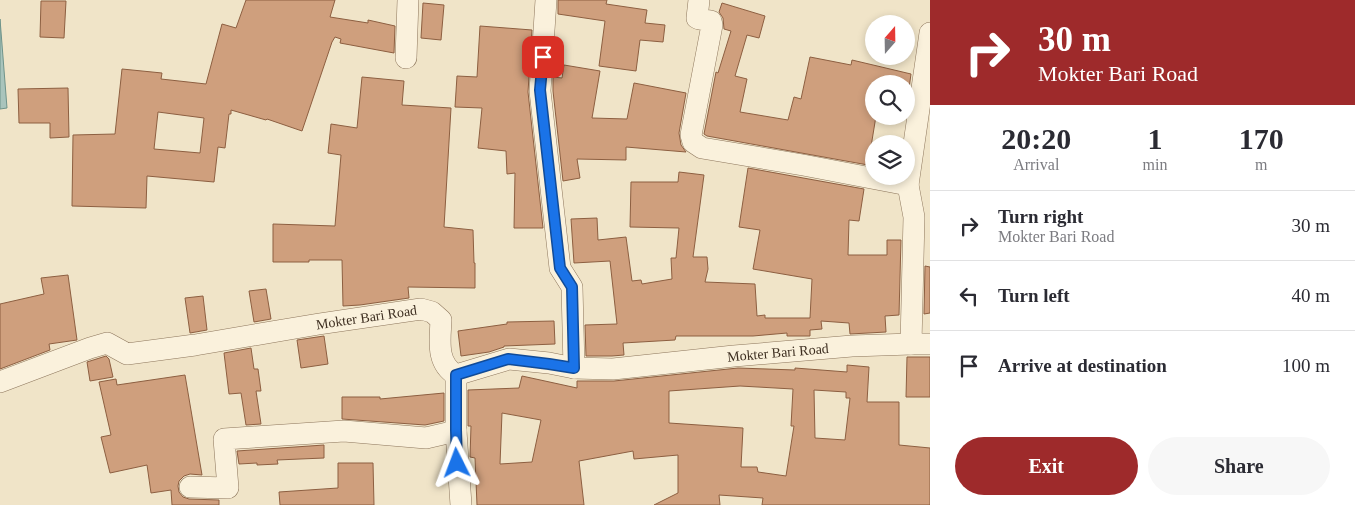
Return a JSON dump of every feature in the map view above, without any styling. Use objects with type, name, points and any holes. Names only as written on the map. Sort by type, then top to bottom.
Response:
[{"type":"street","points":[[406,58],[408,0]]},
{"type":"street","points":[[546,0],[540,90],[560,268],[572,287],[574,368]]},
{"type":"street","points":[[699,0],[696,18],[711,21],[712,25],[691,135],[693,142],[702,148],[865,177]]},
{"type":"street","points":[[915,137],[930,33]]},
{"type":"street","points":[[908,185],[914,217],[920,344]]},
{"type":"street","name":"Mokter Bari Road","points":[[0,382],[107,343],[127,354],[421,309],[432,312],[440,320],[440,352],[448,370],[456,375],[508,359],[574,368],[613,369],[852,346],[920,344]]},
{"type":"street","points":[[456,375],[456,430],[461,505]]},
{"type":"street","points":[[190,487],[228,488],[224,439],[344,431],[426,438],[456,430]]},
{"type":"water","points":[[0,19],[7,108],[0,109]]},
{"type":"building","points":[[246,0],[335,0],[330,17],[368,23],[368,20],[395,26],[394,53],[340,43],[341,39],[335,37],[302,131],[267,119],[231,110],[225,148],[218,147],[214,182],[147,176],[146,208],[72,206],[73,135],[115,134],[122,69],[162,73],[161,79],[206,84],[222,24],[236,28]],"holes":[[[158,112],[204,118],[200,153],[154,149]]]},
{"type":"building","points":[[558,0],[607,0],[606,4],[647,10],[645,23],[665,25],[663,42],[640,40],[636,71],[599,66],[605,21],[558,14]]},
{"type":"building","points":[[41,1],[66,1],[64,38],[40,37]]},
{"type":"building","points":[[423,3],[444,5],[441,40],[421,38]]},
{"type":"building","points":[[722,3],[765,16],[759,38],[747,35],[735,76],[747,79],[740,112],[788,120],[794,97],[801,99],[810,57],[851,65],[852,60],[865,63],[865,65],[873,65],[911,74],[865,75],[865,125],[875,125],[873,135],[865,135],[865,164],[704,134],[716,72],[718,73],[731,31],[724,29],[723,18],[719,12]]},
{"type":"building","points":[[480,26],[532,30],[528,92],[543,228],[514,228],[515,173],[507,174],[506,151],[478,148],[482,108],[455,107],[457,76],[477,77]]},
{"type":"building","points":[[564,65],[600,71],[592,118],[627,119],[634,83],[686,93],[679,133],[681,145],[686,152],[626,147],[626,160],[577,159],[580,178],[563,181],[553,77],[562,78]]},
{"type":"building","points":[[362,77],[404,81],[402,105],[451,108],[444,227],[473,230],[475,288],[408,287],[409,298],[343,306],[342,260],[273,262],[273,224],[335,226],[341,155],[328,153],[331,124],[357,128]]},
{"type":"building","points":[[68,88],[69,137],[50,138],[50,123],[19,123],[18,89]]},
{"type":"building","points":[[748,168],[864,189],[859,221],[849,220],[848,255],[887,255],[887,240],[901,240],[899,315],[885,316],[886,332],[850,334],[849,323],[821,321],[822,329],[810,330],[810,336],[787,336],[787,333],[753,336],[676,336],[675,340],[623,343],[624,355],[586,356],[585,325],[617,324],[610,261],[574,263],[571,219],[597,218],[598,240],[626,237],[632,281],[641,280],[642,284],[672,279],[671,258],[676,258],[679,228],[630,227],[631,182],[678,182],[679,172],[704,175],[693,257],[707,257],[708,269],[705,282],[755,284],[757,316],[765,315],[765,318],[810,318],[812,279],[753,269],[760,230],[739,227]]},
{"type":"building","points":[[925,266],[930,267],[930,313],[924,314]]},
{"type":"building","points":[[68,275],[77,340],[49,344],[50,350],[0,369],[0,304],[44,294],[41,278]]},
{"type":"building","points":[[266,289],[271,319],[254,322],[249,291]]},
{"type":"building","points":[[203,296],[207,330],[190,333],[185,298]]},
{"type":"building","points":[[554,321],[555,344],[504,346],[489,352],[461,356],[458,331],[507,324],[507,322]]},
{"type":"building","points":[[324,336],[328,364],[301,368],[297,340]]},
{"type":"building","points":[[251,348],[254,369],[258,369],[261,391],[256,391],[261,424],[246,425],[241,393],[229,394],[224,353]]},
{"type":"building","points":[[106,356],[109,359],[113,377],[90,381],[87,362]]},
{"type":"building","points":[[907,357],[930,357],[930,397],[906,397]]},
{"type":"building","points":[[847,365],[869,367],[867,402],[899,402],[899,445],[930,448],[930,505],[762,505],[763,498],[719,495],[720,505],[654,505],[678,493],[678,455],[634,459],[633,451],[579,461],[584,505],[477,505],[475,458],[470,457],[471,426],[468,426],[468,390],[519,388],[522,376],[577,388],[577,381],[614,381],[738,368],[795,370],[795,368],[847,372]],"holes":[[[740,386],[793,389],[791,426],[794,426],[786,476],[758,472],[757,467],[741,467],[743,428],[669,423],[669,391]],[[814,390],[846,392],[846,398],[850,398],[845,440],[815,438]],[[502,413],[541,420],[532,462],[500,464]]]},
{"type":"building","points":[[185,375],[202,475],[190,474],[184,476],[179,481],[179,492],[183,497],[189,499],[219,500],[219,505],[172,505],[171,490],[151,493],[147,465],[110,473],[101,437],[111,435],[99,382],[116,379],[117,385]]},
{"type":"building","points":[[444,393],[444,421],[425,425],[342,419],[342,397],[380,397],[380,399]]},
{"type":"building","points":[[324,445],[324,458],[277,460],[278,464],[239,464],[237,451]]},
{"type":"building","points":[[338,463],[373,463],[374,505],[280,505],[279,492],[338,488]]},
{"type":"route","points":[[457,463],[456,375],[508,359],[574,368],[572,287],[560,268],[540,90],[543,57]]}]
